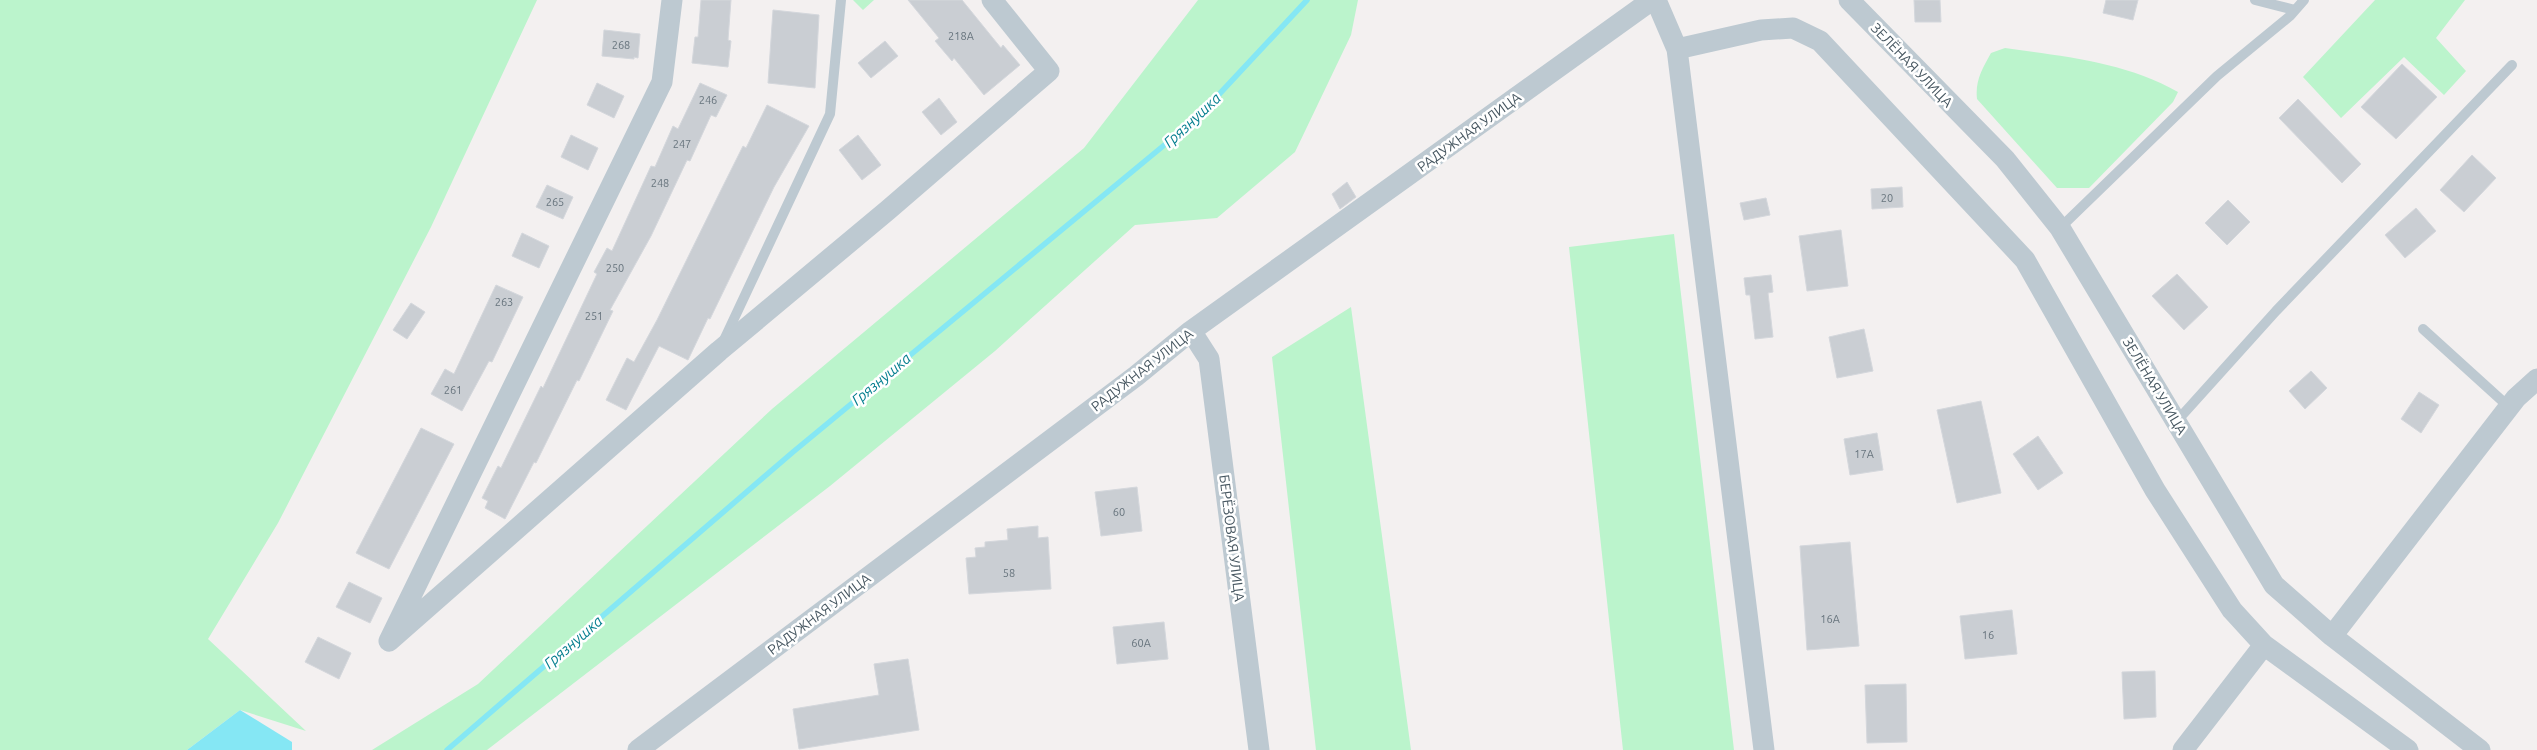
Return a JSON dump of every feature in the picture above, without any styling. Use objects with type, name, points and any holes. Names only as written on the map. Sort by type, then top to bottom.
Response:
[{"type":"street","points":[[672,0],[662,82],[389,640],[719,351],[888,210],[1049,71],[992,0]]},
{"type":"street","points":[[1654,0],[1677,49],[1764,750]]},
{"type":"street","name":"РАДУЖНАЯ УЛИЦА","points":[[638,750],[1128,382],[1191,331],[1654,0]]},
{"type":"street","name":"ЗЕЛЁНАЯ УЛИЦА","points":[[1848,0],[2005,159],[2060,228],[2274,585],[2332,636],[2480,750]]},
{"type":"street","points":[[1677,49],[1760,30],[1793,28],[1820,41],[2025,260],[2155,490],[2232,610],[2264,645],[2408,750]]},
{"type":"street","name":"БЕРЁЗОВАЯ УЛИЦА","points":[[1191,331],[1209,359],[1259,750]]},
{"type":"street","points":[[2332,636],[2509,407],[2537,380]]},
{"type":"street","points":[[2183,750],[2264,645]]},
{"type":"lane","points":[[719,351],[830,114],[841,0]]},
{"type":"lane","points":[[2255,0],[2295,10]]},
{"type":"lane","points":[[2060,228],[2217,76],[2295,10],[2304,0]]},
{"type":"lane","points":[[2176,422],[2276,311],[2512,65]]},
{"type":"lane","points":[[2423,329],[2509,407]]},
{"type":"green space","points":[[0,0],[537,0],[431,227],[278,523],[208,639],[306,731],[240,710],[187,750],[0,750]]},
{"type":"green space","points":[[853,0],[874,0],[863,10]]},
{"type":"green space","points":[[1198,0],[1358,0],[1351,35],[1295,152],[1217,218],[1135,225],[995,351],[830,486],[487,750],[372,750],[478,684],[772,409],[1084,148]]},
{"type":"green space","points":[[2375,0],[2465,0],[2436,38],[2466,71],[2444,95],[2404,57],[2341,118],[2303,77]]},
{"type":"green space","points":[[2005,48],[2116,67],[2158,82],[2178,92],[2173,102],[2089,188],[2057,188],[1977,99],[1978,81],[1991,53]]},
{"type":"green space","points":[[1674,234],[1734,750],[1623,750],[1569,247]]},
{"type":"green space","points":[[1351,307],[1411,750],[1316,750],[1272,357]]},
{"type":"water","points":[[240,710],[292,742],[292,750],[187,750]]},
{"type":"building","points":[[701,0],[731,0],[728,40],[731,41],[728,67],[692,63],[695,37],[698,37]]},
{"type":"building","points":[[908,0],[962,0],[1001,48],[1003,45],[1020,65],[984,95],[954,58],[952,61],[935,41],[939,38]]},
{"type":"building","points":[[1914,0],[1940,0],[1941,22],[1915,22]]},
{"type":"building","points":[[2106,0],[2138,0],[2133,20],[2103,13]]},
{"type":"building","points":[[773,10],[819,15],[815,88],[768,83]]},
{"type":"building","points":[[604,30],[640,34],[638,58],[602,56]]},
{"type":"building","points":[[885,41],[898,56],[871,78],[858,63]]},
{"type":"building","points":[[2402,64],[2437,97],[2396,139],[2361,107]]},
{"type":"building","points":[[597,83],[624,96],[614,118],[587,105]]},
{"type":"building","points":[[700,83],[727,95],[716,117],[711,115],[690,161],[687,160],[651,236],[610,310],[613,311],[579,381],[577,380],[536,463],[534,462],[505,519],[485,508],[488,501],[482,498],[498,466],[501,468],[541,386],[543,388],[597,274],[594,272],[607,248],[612,251],[651,166],[655,167],[673,126],[678,129]]},
{"type":"building","points":[[939,98],[957,122],[941,135],[922,112]]},
{"type":"building","points":[[2298,99],[2361,164],[2342,183],[2279,118]]},
{"type":"building","points":[[767,105],[809,126],[774,187],[688,360],[659,346],[626,410],[606,400],[627,358],[634,362],[657,320],[743,146],[746,148]]},
{"type":"building","points":[[571,135],[598,148],[588,170],[561,157]]},
{"type":"building","points":[[858,135],[881,165],[862,180],[839,150]]},
{"type":"building","points":[[2472,155],[2496,178],[2464,212],[2440,190]]},
{"type":"building","points":[[1347,182],[1356,197],[1340,209],[1332,194]]},
{"type":"building","points":[[547,185],[573,197],[563,219],[536,207]]},
{"type":"building","points":[[1902,187],[1903,207],[1872,209],[1871,189]]},
{"type":"building","points":[[1766,198],[1770,215],[1744,220],[1740,203]]},
{"type":"building","points":[[2228,200],[2250,222],[2227,245],[2205,223]]},
{"type":"building","points":[[2416,208],[2436,231],[2405,258],[2385,235]]},
{"type":"building","points":[[1841,230],[1848,286],[1807,291],[1799,236]]},
{"type":"building","points":[[522,233],[549,246],[539,268],[512,256]]},
{"type":"building","points":[[2177,274],[2208,307],[2184,330],[2152,296]]},
{"type":"building","points":[[1771,275],[1773,292],[1768,293],[1773,337],[1755,339],[1750,295],[1746,295],[1744,278]]},
{"type":"building","points":[[496,285],[523,297],[492,362],[489,361],[462,411],[431,394],[445,369],[454,374]]},
{"type":"building","points":[[411,303],[425,312],[407,339],[393,330]]},
{"type":"building","points":[[1864,329],[1873,371],[1837,378],[1829,337]]},
{"type":"building","points":[[2311,371],[2327,388],[2305,409],[2289,391]]},
{"type":"building","points":[[2419,392],[2439,405],[2421,433],[2401,419]]},
{"type":"building","points":[[1981,401],[2001,493],[1957,503],[1937,410]]},
{"type":"building","points":[[421,428],[454,444],[389,569],[356,553]]},
{"type":"building","points":[[1877,433],[1883,470],[1850,475],[1844,439]]},
{"type":"building","points":[[2038,436],[2063,473],[2038,490],[2013,454]]},
{"type":"building","points":[[1137,487],[1142,531],[1101,536],[1095,492]]},
{"type":"building","points":[[1038,526],[1038,538],[1048,537],[1051,589],[969,594],[966,558],[976,557],[975,548],[985,547],[985,542],[1008,540],[1007,529]]},
{"type":"building","points":[[1850,542],[1859,646],[1807,650],[1800,546]]},
{"type":"building","points":[[349,582],[382,598],[370,623],[336,607]]},
{"type":"building","points":[[2012,610],[2017,654],[1965,659],[1960,616]]},
{"type":"building","points":[[1164,622],[1168,659],[1117,664],[1113,627]]},
{"type":"building","points":[[318,637],[351,653],[339,679],[305,662]]},
{"type":"building","points":[[908,659],[919,730],[799,749],[793,709],[879,695],[874,664]]},
{"type":"building","points":[[2155,671],[2156,717],[2124,719],[2122,672]]},
{"type":"building","points":[[1906,684],[1907,742],[1867,743],[1865,685]]},
{"type":"waterway","name":"Грязнушка","points":[[447,750],[793,452],[1197,118],[1307,0]]}]
